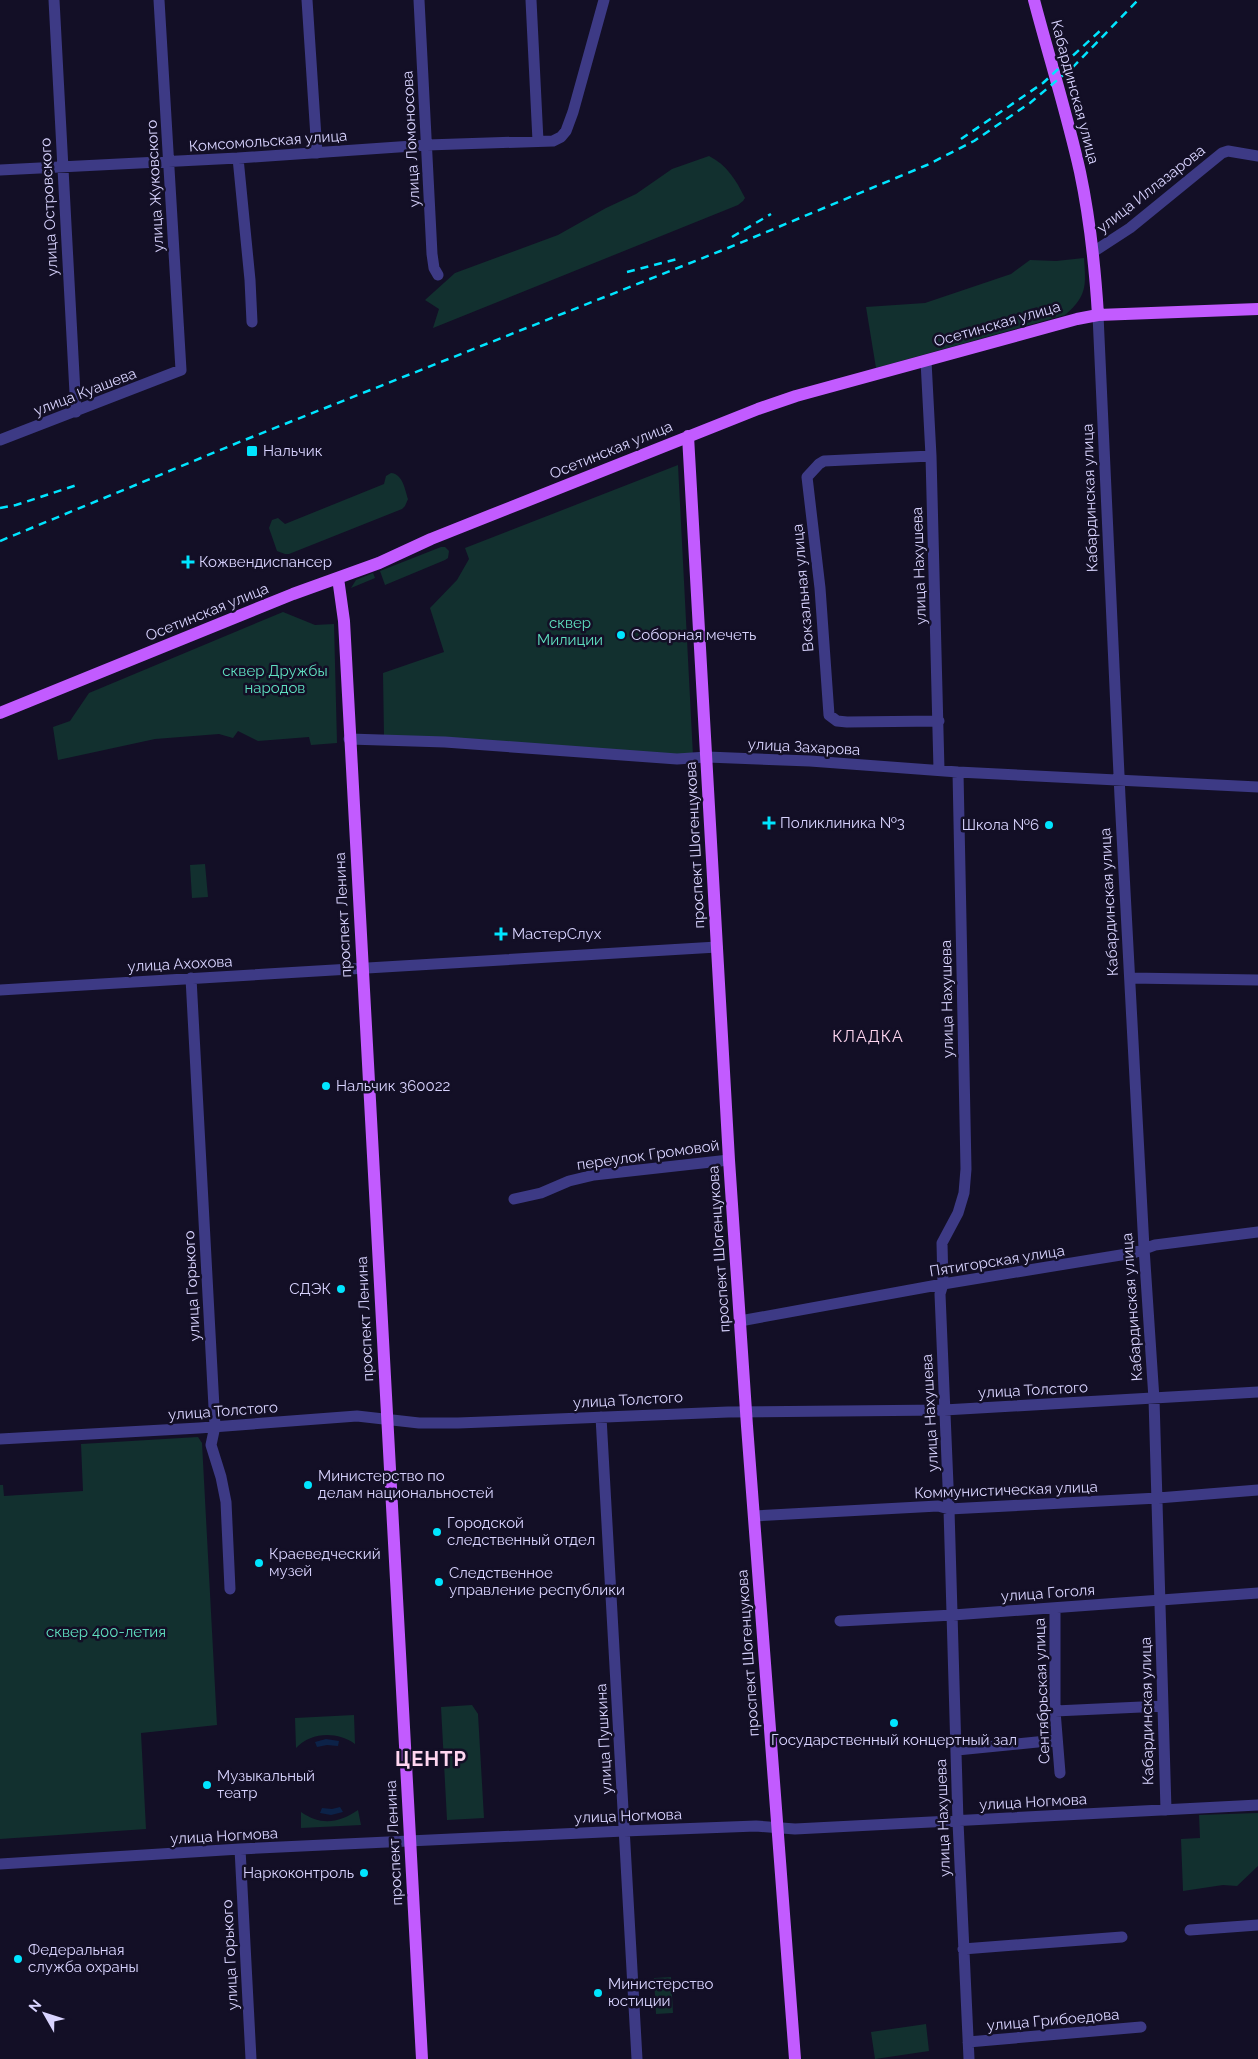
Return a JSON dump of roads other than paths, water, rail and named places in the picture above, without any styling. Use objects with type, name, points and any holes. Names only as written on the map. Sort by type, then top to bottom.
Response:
[{"type":"main road","name":"Кабардинская улица","points":[[1034,0],[1057,81],[1080,174],[1093,252],[1098,315]]},
{"type":"main road","name":"Осетинская улица","points":[[0,713],[284,598],[380,563],[431,539],[688,436],[796,396],[1077,318],[1098,315],[1258,309]]},
{"type":"main road","name":"проспект Шогенцукова","points":[[688,436],[729,1160],[795,2059]]},
{"type":"main road","name":"проспект Ленина","points":[[338,578],[344,621],[422,2059]]},
{"type":"street","name":"улица Островского","points":[[54,0],[76,412]]},
{"type":"street","name":"улица Жуковского","points":[[159,0],[181,370]]},
{"type":"street","points":[[308,0],[317,153]]},
{"type":"street","name":"улица Ломоносова","points":[[419,0],[432,254],[434,268],[438,275]]},
{"type":"street","points":[[531,0],[538,141]]},
{"type":"street","name":"Комсомольская улица","points":[[0,170],[557,139],[566,131],[573,112],[604,0]]},
{"type":"street","name":"улица Иллазарова","points":[[1093,252],[1130,228],[1222,153],[1228,151],[1258,156]]},
{"type":"street","points":[[238,158],[250,280],[252,322]]},
{"type":"street","name":"Кабардинская улица","points":[[1098,315],[1119,780],[1144,1248],[1154,1398],[1166,1810]]},
{"type":"street","name":"улица Нахушева","points":[[926,360],[932,456],[939,770]]},
{"type":"street","name":"улица Куашева","points":[[0,440],[181,370]]},
{"type":"street","name":"Вокзальная улица","points":[[932,456],[824,461],[807,477],[820,588],[829,715],[837,721],[847,722],[939,720]]},
{"type":"street","name":"улица Захарова","points":[[349,739],[445,742],[678,759],[707,757],[1258,787]]},
{"type":"street","name":"улица Нахушева","points":[[958,772],[966,1169],[964,1193],[958,1213],[942,1242],[942,1284],[940,1294],[953,1615],[958,1822],[969,2059]]},
{"type":"street","name":"улица Ахохова","points":[[0,990],[362,968],[394,968],[717,946]]},
{"type":"street","name":"улица Горького","points":[[192,978],[215,1426],[211,1445],[221,1477],[226,1502],[230,1589]]},
{"type":"street","points":[[1130,978],[1258,980]]},
{"type":"street","name":"переулок Громовой","points":[[514,1199],[541,1193],[569,1181],[594,1175],[729,1160]]},
{"type":"street","name":"Пятигорская улица","points":[[740,1321],[942,1284],[1124,1255],[1155,1245],[1258,1232]]},
{"type":"street","name":"улица Толстого","points":[[0,1439],[356,1416],[387,1420],[458,1423],[746,1411],[944,1410],[1258,1392]]},
{"type":"street","name":"улица Пушкина","points":[[601,1417],[637,2059]]},
{"type":"street","name":"Коммунистическая улица","points":[[754,1516],[938,1506],[949,1509],[1158,1498],[1258,1490]]},
{"type":"street","name":"улица Гоголя","points":[[840,1621],[953,1615],[1258,1593]]},
{"type":"street","name":"Сентябрьская улица","points":[[1055,1608],[1055,1711],[1060,1773]]},
{"type":"street","points":[[1055,1711],[1163,1706]]},
{"type":"street","points":[[956,1750],[1056,1740]]},
{"type":"street","name":"улица Ногмова","points":[[0,1864],[624,1831],[756,1826],[795,1829],[1258,1805]]},
{"type":"street","name":"улица Горького","points":[[240,1850],[251,2059]]},
{"type":"street","points":[[1190,1930],[1258,1925]]},
{"type":"street","points":[[963,1949],[1122,1937]]},
{"type":"street","name":"улица Грибоедова","points":[[968,2042],[1141,2027]]},
{"type":"water","points":[[326,1739],[339,1741],[338,1746],[327,1745],[317,1747],[315,1742]]},
{"type":"water","points":[[340,1807],[343,1812],[331,1815],[320,1813],[322,1808],[332,1809]]},
{"type":"railway","points":[[0,541],[242,441],[728,248],[927,165],[974,141],[1030,103],[1074,66],[1138,0]]},
{"type":"railway","points":[[961,139],[1043,83],[1102,29]]},
{"type":"railway","points":[[732,237],[771,214]]},
{"type":"railway","points":[[627,272],[677,259]]},
{"type":"railway","points":[[0,508],[16,505],[80,484]]},
{"type":"place","name":"Нальчик","points":[[252,451]]},
{"type":"place","name":"Кожвендиспансер","points":[[188,562]]},
{"type":"place","name":"Соборная мечеть","points":[[621,635]]},
{"type":"place","name":"Поликлиника №3","points":[[769,823]]},
{"type":"place","name":"Школа №6","points":[[1049,825]]},
{"type":"place","name":"МастерСлух","points":[[501,934]]},
{"type":"place","name":"Нальчик 360022","points":[[326,1086]]},
{"type":"place","name":"СДЭК","points":[[341,1289]]},
{"type":"place","name":"Министерство по делам национальностей","points":[[308,1485]]},
{"type":"place","name":"Городской следственный отдел","points":[[437,1532]]},
{"type":"place","name":"Краеведческий музей","points":[[259,1563]]},
{"type":"place","name":"Следственное управление республики","points":[[439,1582]]},
{"type":"place","name":"Государственный концертный зал","points":[[894,1723]]},
{"type":"place","name":"Музыкальный театр","points":[[207,1785]]},
{"type":"place","name":"Наркоконтроль","points":[[364,1873]]},
{"type":"place","name":"Федеральная служба охраны","points":[[18,1959]]},
{"type":"place","name":"Министерство юстиции","points":[[598,1993]]},
{"type":"district","name":"КЛАДКА","points":[[868,1036]]},
{"type":"district","name":"ЦЕНТР","points":[[431,1759]]},
{"type":"park label","name":"сквер Милиции","points":[[570,632]]},
{"type":"park label","name":"сквер Дружбы народов","points":[[275,680]]},
{"type":"park label","name":"сквер 400-летия","points":[[106,1632]]}]
